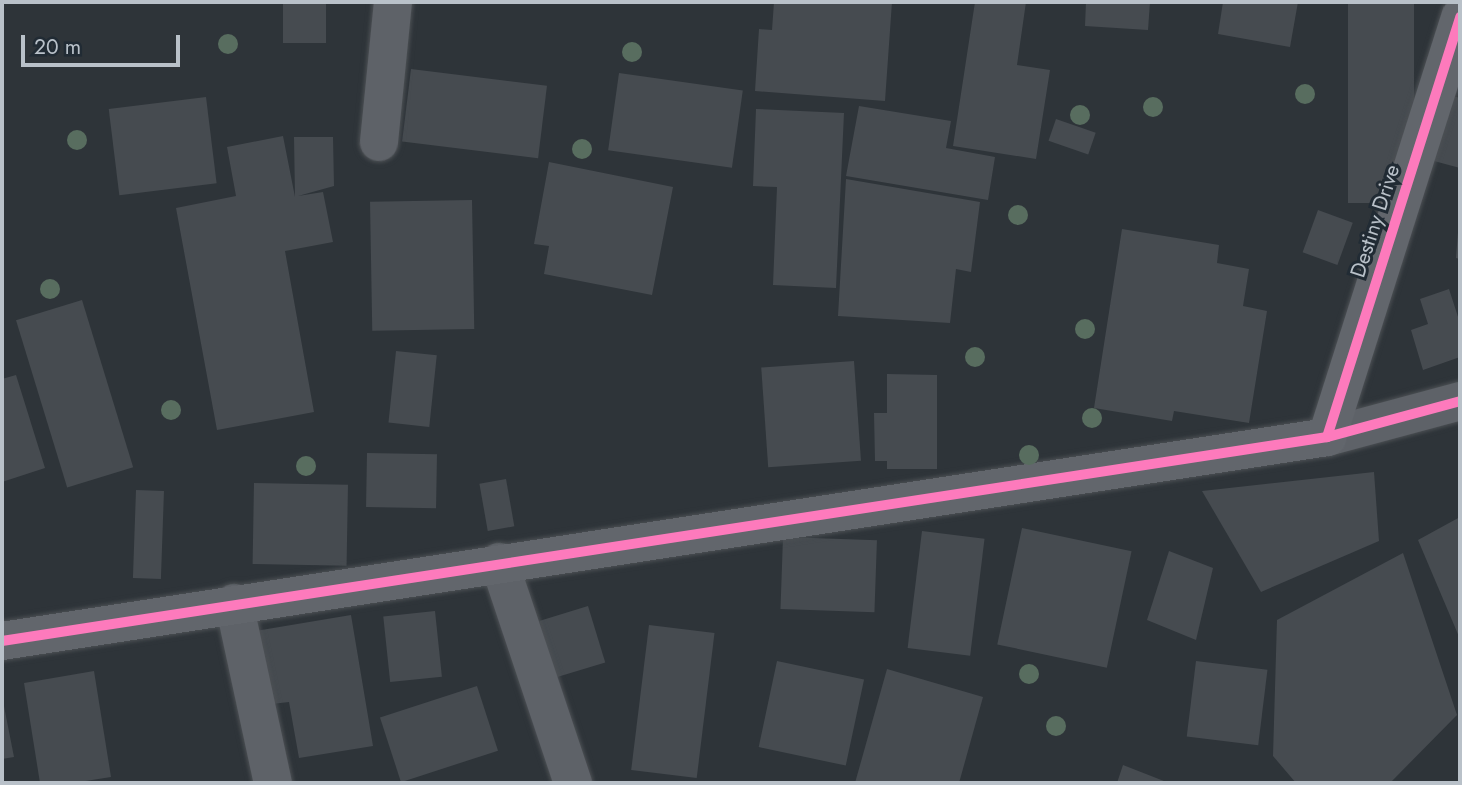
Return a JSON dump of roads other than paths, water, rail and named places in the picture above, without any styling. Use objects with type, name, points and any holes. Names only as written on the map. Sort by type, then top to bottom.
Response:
[{"type":"street","points":[[379,142],[393,2]]},
{"type":"street","name":"Destiny Drive","points":[[1327,437],[1460,17]]},
{"type":"street","points":[[2,641],[499,562],[1327,437],[1460,401]]},
{"type":"street","points":[[499,562],[573,783]]},
{"type":"street","points":[[234,603],[274,783]]}]
